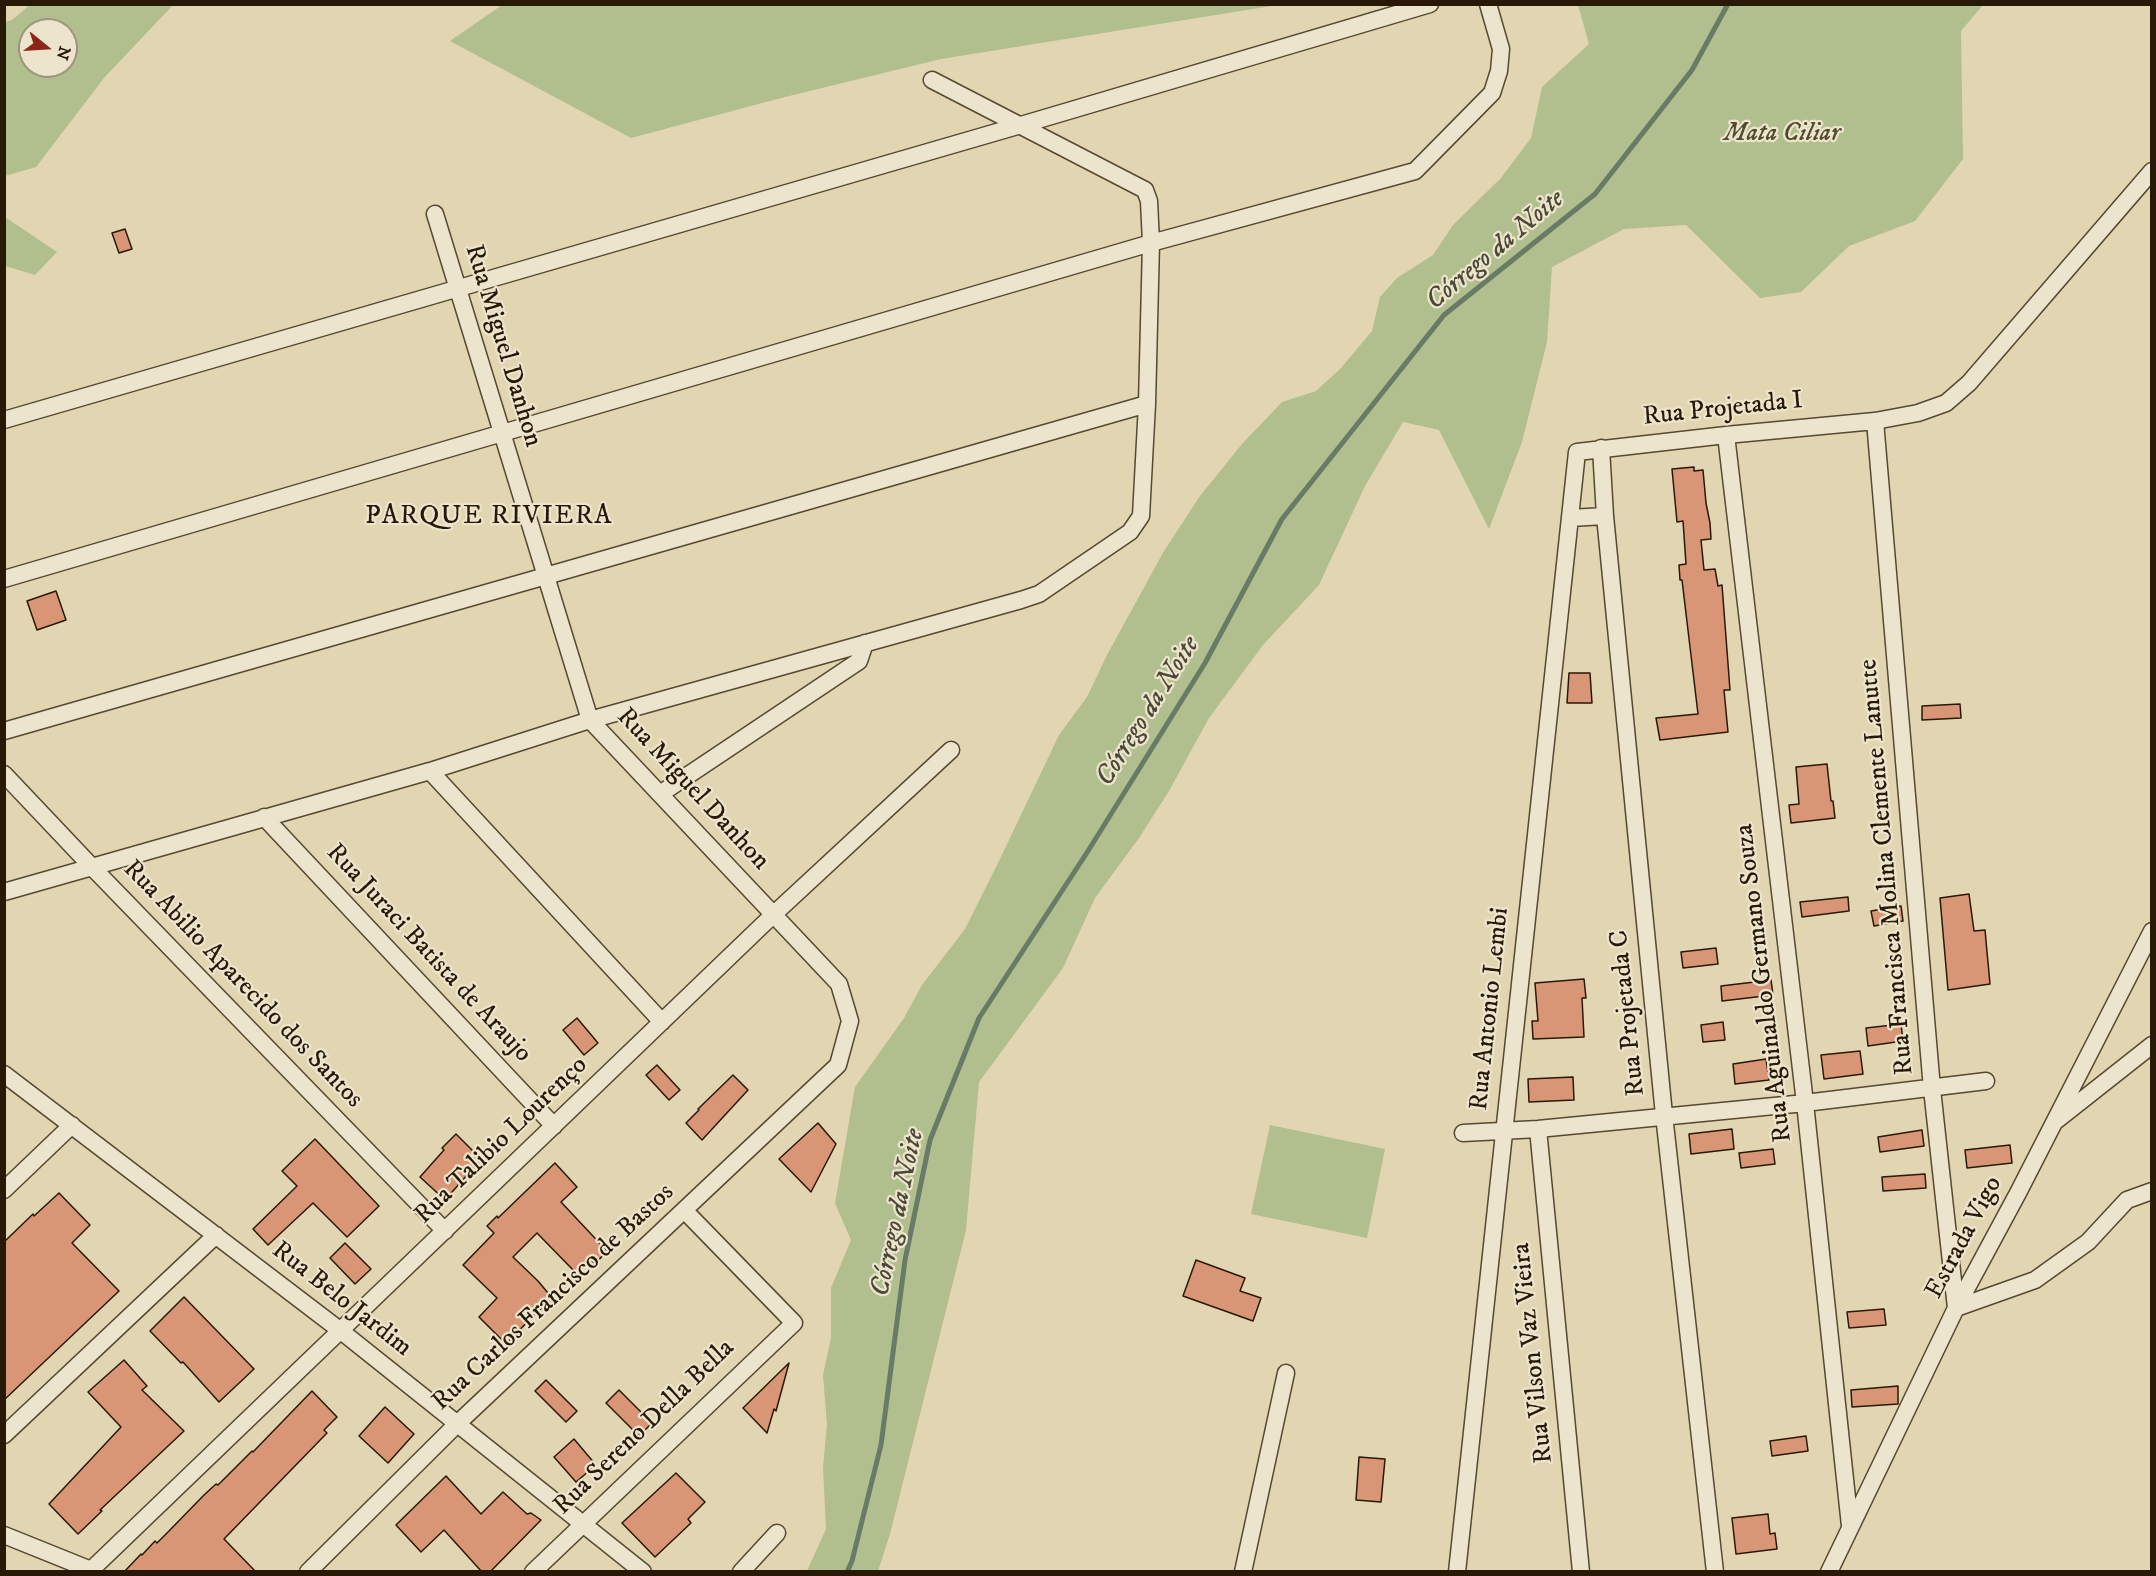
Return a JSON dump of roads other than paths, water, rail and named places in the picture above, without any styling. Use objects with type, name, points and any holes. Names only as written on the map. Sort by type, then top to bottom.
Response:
[{"type":"street","points":[[4,420],[1022,125],[1430,4]]},
{"type":"street","points":[[4,579],[1151,243],[1415,171],[1492,93],[1499,72],[1502,49],[1488,4]]},
{"type":"street","points":[[4,892],[430,771],[590,720],[1039,594],[1130,532],[1141,516],[1147,404],[1151,243],[1149,201],[1145,190],[932,80]]},
{"type":"street","name":"Rua Projetada I","points":[[1577,452],[1875,421],[1918,413],[1946,403],[1969,382],[2151,171]]},
{"type":"street","name":"Rua Miguel Danhon","points":[[435,214],[590,720],[838,984],[850,1021],[838,1065]]},
{"type":"street","points":[[4,731],[1147,404]]},
{"type":"street","name":"Rua Francisca Molina Clemente Lanutte","points":[[1875,421],[1932,1089],[1956,1308]]},
{"type":"street","name":"Rua Aguinaldo Germano Souza","points":[[1726,435],[1805,1103],[1850,1526]]},
{"type":"street","name":"Rua Projetada C","points":[[1601,448],[1605,516],[1664,1115],[1715,1572]]},
{"type":"street","name":"Rua Antonio Lembi","points":[[1456,1572],[1577,452]]},
{"type":"street","points":[[1569,518],[1605,516]]},
{"type":"street","points":[[660,794],[858,661],[865,644]]},
{"type":"street","name":"Rua Talibio Lourenço","points":[[91,1570],[774,914],[951,750]]},
{"type":"street","points":[[430,771],[662,1022]]},
{"type":"street","name":"Rua Abilio Aparecido dos Santos","points":[[4,774],[445,1232]]},
{"type":"street","name":"Rua Juraci Batista de Araujo","points":[[264,817],[554,1126]]},
{"type":"street","name":"Estrada Vigo","points":[[1829,1572],[1956,1308],[2054,1122],[2151,930]]},
{"type":"street","points":[[2054,1122],[2151,1045]]},
{"type":"street","name":"Rua Carlos Francisco de Bastos","points":[[308,1572],[457,1425],[838,1065]]},
{"type":"street","name":"Rua Belo Jardim","points":[[4,1074],[341,1331],[642,1572]]},
{"type":"street","points":[[1463,1133],[1538,1129],[1805,1103],[1986,1081]]},
{"type":"street","points":[[4,1190],[72,1125]]},
{"type":"street","name":"Rua Vilson Vaz Vieira","points":[[1538,1129],[1581,1572]]},
{"type":"street","points":[[1956,1308],[2035,1280],[2088,1242],[2127,1200],[2151,1191]]},
{"type":"street","name":"Rua Sereno Della Bella","points":[[533,1572],[794,1323],[684,1210]]},
{"type":"street","points":[[4,1435],[216,1235]]},
{"type":"street","points":[[1243,1572],[1286,1373]]},
{"type":"street","points":[[741,1572],[777,1533]]},
{"type":"street","points":[[4,1535],[91,1570]]},
{"type":"waterway","name":"Córrego da Noite","points":[[847,1572],[852,1561],[881,1445],[905,1260],[930,1140],[979,1018],[1088,851],[1205,663],[1282,519],[1444,315],[1595,194],[1692,70],[1728,4]]},
{"type":"district","name":"PARQUE RIVIERA","points":[[489,517]]},
{"type":"park label","name":"Mata Ciliar","points":[[1782,135]]}]
